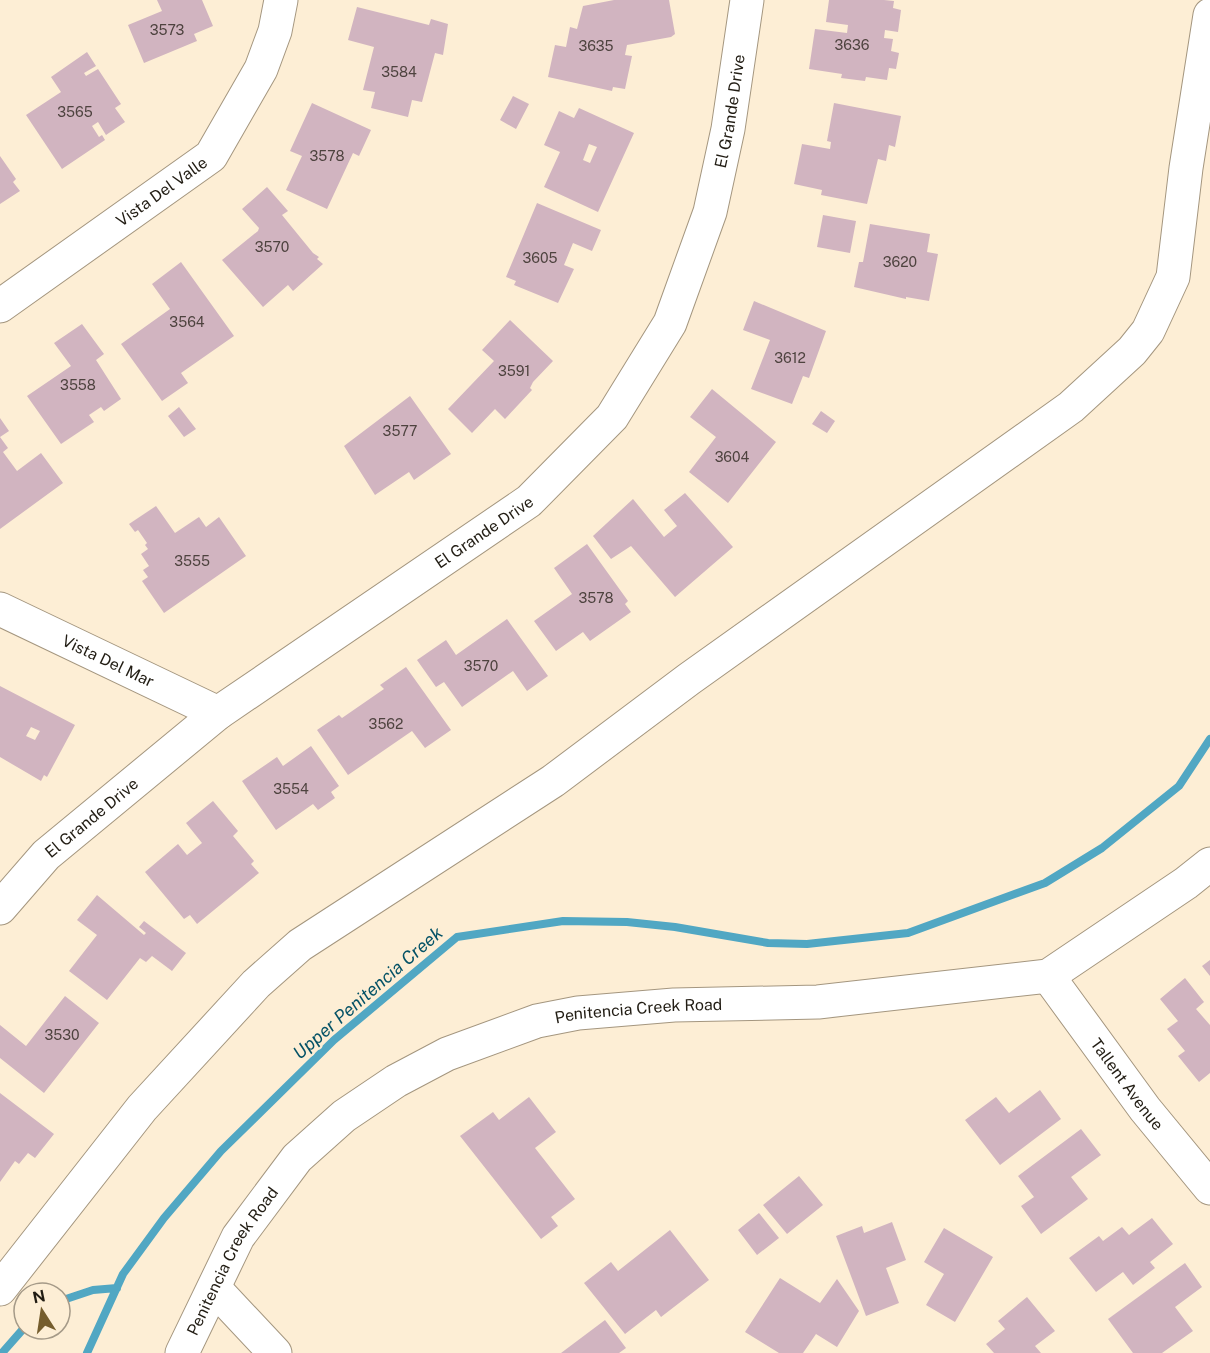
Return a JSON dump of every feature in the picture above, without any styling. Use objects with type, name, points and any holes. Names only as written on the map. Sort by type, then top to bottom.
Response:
[{"type":"street","name":"Vista Del Valle","points":[[0,306],[212,156],[261,69],[275,31],[281,0]]},
{"type":"street","name":"El Grande Drive","points":[[0,908],[46,855],[218,713],[529,501],[612,417],[670,323],[710,212],[728,129],[747,0]]},
{"type":"street","points":[[0,1289],[142,1108],[256,984],[300,945],[553,781],[689,680],[1071,407],[1132,351],[1148,331],[1173,277],[1186,168],[1210,15]]},
{"type":"street","name":"Vista Del Mar","points":[[0,609],[218,713]]},
{"type":"street","name":"Penitencia Creek Road","points":[[182,1353],[238,1237],[297,1158],[344,1116],[396,1081],[447,1054],[537,1021],[578,1013],[674,1005],[818,1002],[1048,976],[1186,883],[1210,864]]},
{"type":"street","name":"Tallent Avenue","points":[[1048,976],[1145,1110],[1210,1188]]},
{"type":"street","points":[[214,1288],[274,1353]]},
{"type":"building","points":[[157,0],[202,0],[213,26],[194,34],[197,41],[144,63],[128,25],[162,11]]},
{"type":"building","points":[[614,0],[669,0],[675,34],[671,37],[627,45],[625,55],[632,56],[625,89],[613,87],[612,91],[548,77],[555,45],[566,47],[570,27],[577,29],[583,6]]},
{"type":"building","points":[[829,0],[894,1],[893,8],[901,10],[898,32],[885,30],[884,38],[893,39],[891,51],[899,53],[896,69],[889,68],[887,80],[866,77],[865,81],[841,78],[842,74],[809,69],[815,29],[847,33],[848,25],[826,22]]},
{"type":"building","points":[[357,7],[429,25],[431,19],[448,24],[443,55],[435,53],[422,102],[412,100],[408,117],[371,108],[375,92],[363,90],[374,47],[348,40]]},
{"type":"building","points":[[87,52],[96,66],[84,73],[86,76],[98,69],[121,104],[115,108],[125,122],[106,135],[98,122],[92,126],[99,137],[102,135],[105,140],[62,169],[26,115],[61,92],[51,77]]},
{"type":"building","points":[[513,96],[529,104],[516,129],[500,120]]},
{"type":"building","points":[[312,103],[371,130],[359,156],[353,153],[327,209],[286,190],[302,156],[290,151]]},
{"type":"building","points":[[834,103],[901,116],[895,147],[889,145],[886,161],[878,159],[867,204],[821,195],[822,190],[794,184],[802,144],[830,149],[831,142],[827,141]]},
{"type":"building","points":[[579,108],[634,133],[598,212],[544,187],[560,152],[544,145],[559,111],[574,118]],"holes":[[[589,144],[597,147],[590,163],[583,160]]]},
{"type":"building","points":[[0,156],[16,179],[13,182],[20,191],[0,204]]},
{"type":"building","points":[[267,187],[288,211],[282,215],[323,264],[293,291],[288,285],[263,307],[222,260],[258,231],[259,228],[242,209]]},
{"type":"building","points":[[537,203],[601,230],[592,251],[573,243],[564,265],[574,269],[558,303],[514,285],[516,281],[506,277]]},
{"type":"building","points":[[823,215],[856,221],[850,253],[817,247]]},
{"type":"building","points":[[870,224],[930,234],[927,252],[938,254],[929,301],[906,297],[906,299],[854,287],[859,262],[863,262]]},
{"type":"building","points":[[181,262],[234,336],[181,373],[188,383],[162,401],[121,344],[170,309],[152,284]]},
{"type":"building","points":[[754,301],[826,331],[809,378],[803,376],[792,404],[751,389],[770,340],[743,330]]},
{"type":"building","points":[[510,320],[553,361],[533,382],[530,388],[532,390],[505,419],[495,409],[472,433],[448,409],[494,361],[482,350]]},
{"type":"building","points":[[82,324],[104,354],[96,360],[121,399],[104,411],[101,407],[89,415],[94,422],[61,444],[27,396],[71,366],[54,343]]},
{"type":"building","points":[[712,389],[776,442],[728,503],[689,472],[716,437],[690,417]]},
{"type":"building","points":[[410,396],[451,454],[414,480],[409,472],[375,495],[344,446]]},
{"type":"building","points":[[179,407],[196,429],[184,437],[168,416]]},
{"type":"building","points":[[821,411],[835,421],[827,433],[812,424]]},
{"type":"building","points":[[0,418],[9,431],[0,437]]},
{"type":"building","points":[[0,437],[8,448],[3,452],[17,471],[41,453],[63,483],[0,529]]},
{"type":"building","points":[[685,493],[733,547],[675,597],[631,546],[611,559],[593,536],[633,499],[664,537],[677,526],[664,510]]},
{"type":"building","points":[[156,506],[175,533],[199,517],[206,527],[219,517],[246,556],[164,613],[142,581],[148,577],[143,570],[149,566],[141,554],[148,549],[145,545],[147,543],[138,530],[135,532],[129,524]]},
{"type":"building","points":[[587,544],[628,601],[625,604],[631,612],[590,641],[583,632],[556,651],[534,621],[572,594],[554,568]]},
{"type":"building","points":[[507,619],[548,676],[527,691],[513,671],[462,707],[444,682],[436,687],[417,660],[446,640],[456,655]]},
{"type":"building","points":[[406,667],[451,730],[425,748],[412,731],[348,775],[317,730],[339,715],[342,718],[384,689],[380,685]]},
{"type":"building","points":[[0,686],[75,725],[47,777],[44,775],[41,781],[0,757]],"holes":[[[31,727],[40,731],[35,740],[26,736]]]},
{"type":"building","points":[[311,746],[339,786],[331,792],[335,798],[318,810],[313,804],[276,830],[242,781],[277,757],[283,766]]},
{"type":"building","points":[[213,801],[238,831],[233,836],[254,861],[251,864],[259,873],[197,924],[190,915],[184,919],[145,872],[178,844],[187,855],[202,843],[186,823]]},
{"type":"building","points":[[97,895],[144,935],[146,933],[139,927],[144,921],[186,953],[172,971],[152,956],[146,962],[140,958],[107,1000],[69,971],[97,935],[77,920]]},
{"type":"building","points":[[1210,960],[1210,976],[1202,966]]},
{"type":"building","points":[[1185,978],[1204,1002],[1196,1009],[1210,1025],[1210,1073],[1199,1082],[1178,1056],[1185,1051],[1167,1029],[1178,1021],[1160,999]]},
{"type":"building","points":[[65,996],[99,1023],[44,1093],[0,1058],[0,1025],[26,1046]]},
{"type":"building","points":[[1040,1090],[1061,1119],[1000,1165],[965,1120],[996,1097],[1009,1113]]},
{"type":"building","points":[[0,1093],[54,1134],[35,1158],[28,1153],[19,1164],[15,1161],[0,1182]]},
{"type":"building","points":[[529,1097],[556,1132],[535,1148],[575,1199],[551,1217],[558,1226],[541,1239],[460,1136],[493,1112],[499,1120]]},
{"type":"building","points":[[1081,1129],[1101,1155],[1071,1177],[1088,1199],[1041,1234],[1021,1206],[1034,1197],[1018,1176]]},
{"type":"building","points":[[799,1176],[823,1205],[787,1234],[763,1205]]},
{"type":"building","points":[[759,1213],[779,1238],[757,1255],[738,1230]]},
{"type":"building","points":[[1152,1218],[1173,1244],[1150,1262],[1155,1268],[1133,1285],[1123,1272],[1096,1292],[1069,1258],[1099,1236],[1103,1241],[1122,1227],[1129,1235]]},
{"type":"building","points":[[892,1222],[906,1260],[886,1268],[899,1303],[866,1316],[836,1236],[862,1226],[864,1233]]},
{"type":"building","points":[[944,1228],[993,1257],[955,1322],[926,1305],[944,1274],[924,1262]]},
{"type":"building","points":[[670,1230],[709,1280],[661,1317],[656,1310],[625,1334],[584,1283],[611,1262],[618,1271]]},
{"type":"building","points":[[1185,1263],[1202,1287],[1175,1307],[1193,1331],[1162,1353],[1133,1353],[1108,1319]]},
{"type":"building","points":[[780,1278],[820,1303],[837,1279],[859,1311],[837,1347],[816,1334],[803,1353],[779,1353],[745,1332]]},
{"type":"building","points":[[1027,1297],[1055,1331],[1035,1346],[1041,1353],[994,1353],[986,1344],[1005,1329],[998,1321]]},
{"type":"building","points":[[605,1320],[626,1348],[619,1353],[561,1353]]},
{"type":"waterway","name":"Upper Penitencia Creek","points":[[87,1353],[123,1274],[164,1218],[221,1151],[334,1040],[457,937],[563,921],[627,922],[675,927],[768,943],[807,944],[908,933],[1045,883],[1102,848],[1179,786],[1210,739]]},
{"type":"waterway","points":[[72,1297],[93,1290],[117,1288]]},
{"type":"waterway","points":[[2,1353],[13,1341]]}]
